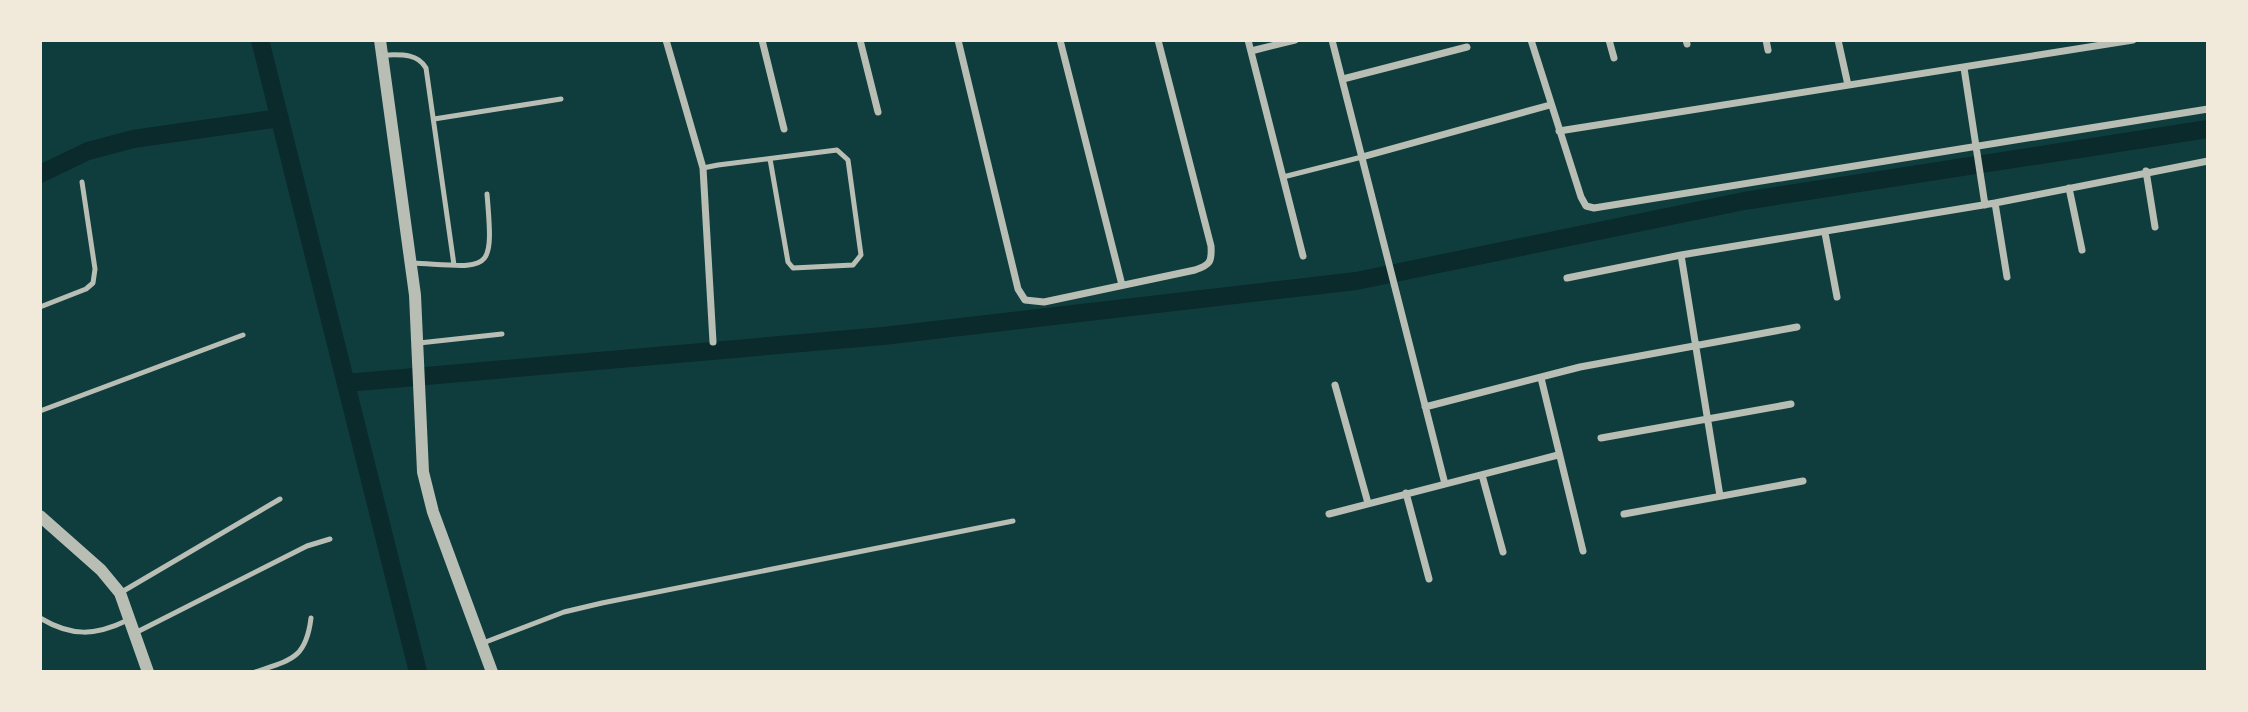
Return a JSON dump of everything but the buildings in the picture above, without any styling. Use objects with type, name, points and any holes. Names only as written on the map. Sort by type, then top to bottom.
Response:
[{"type":"street","points":[[380,40],[415,295],[423,472],[433,512],[492,672]]},
{"type":"street","points":[[666,40],[703,168],[713,341]]},
{"type":"street","points":[[762,40],[784,129]]},
{"type":"street","points":[[860,40],[878,112]]},
{"type":"street","points":[[958,40],[1018,289],[1025,300],[1044,302],[1195,270],[1208,266],[1212,260],[1211,246],[1158,40]]},
{"type":"street","points":[[1060,40],[1122,285]]},
{"type":"street","points":[[1248,40],[1303,256]]},
{"type":"street","points":[[1251,51],[1296,40]]},
{"type":"street","points":[[1332,40],[1445,484]]},
{"type":"street","points":[[1531,40],[1581,197],[1586,206],[1594,208],[1977,150],[2208,109]]},
{"type":"street","points":[[1609,40],[1614,58]]},
{"type":"street","points":[[1766,40],[1768,50]]},
{"type":"street","points":[[1838,40],[1848,85]]},
{"type":"street","points":[[1559,131],[2127,41]]},
{"type":"street","points":[[1343,79],[1467,47]]},
{"type":"street","points":[[1964,68],[1985,205]]},
{"type":"street","points":[[1362,157],[1550,105]]},
{"type":"street","points":[[1567,278],[1681,255],[1996,203],[2208,161]]},
{"type":"street","points":[[2146,172],[2155,227]]},
{"type":"street","points":[[2069,188],[2081,250]]},
{"type":"street","points":[[1996,203],[2007,276]]},
{"type":"street","points":[[1825,233],[1837,297]]},
{"type":"street","points":[[1681,255],[1693,344],[1720,496]]},
{"type":"street","points":[[1425,407],[1693,344],[1797,327]]},
{"type":"street","points":[[1541,378],[1583,551]]},
{"type":"street","points":[[1335,385],[1368,503]]},
{"type":"street","points":[[1601,438],[1791,404]]},
{"type":"street","points":[[1329,514],[1558,455]]},
{"type":"street","points":[[1482,475],[1503,552]]},
{"type":"street","points":[[1624,514],[1802,481]]},
{"type":"street","points":[[1406,493],[1429,579]]},
{"type":"street","points":[[40,516],[100,570],[120,593],[148,672]]},
{"type":"lane","points":[[380,55],[413,56],[421,60],[426,68],[454,265]]},
{"type":"lane","points":[[434,119],[561,99]]},
{"type":"lane","points":[[703,168],[770,159],[837,150],[848,160],[861,255],[859,261],[853,265],[793,268],[788,262],[770,159]]},
{"type":"lane","points":[[1283,177],[1362,157]]},
{"type":"lane","points":[[40,307],[86,289],[93,283],[95,269],[82,182]]},
{"type":"lane","points":[[409,263],[476,265],[487,258],[491,246],[487,194]]},
{"type":"lane","points":[[416,350],[502,334]]},
{"type":"lane","points":[[40,411],[243,335]]},
{"type":"lane","points":[[120,593],[281,499]]},
{"type":"lane","points":[[483,643],[564,612],[602,603],[1013,521]]},
{"type":"lane","points":[[135,633],[307,546],[330,540]]},
{"type":"lane","points":[[40,618],[59,629],[79,635],[105,631],[131,619]]},
{"type":"lane","points":[[255,672],[299,655],[308,641],[311,618]]},
{"type":"waterway","points":[[260,40],[418,672]]},
{"type":"waterway","points":[[40,174],[88,151],[133,139],[280,118]]},
{"type":"waterway","points":[[346,383],[883,336],[1356,281],[1744,201],[2208,129]]}]
